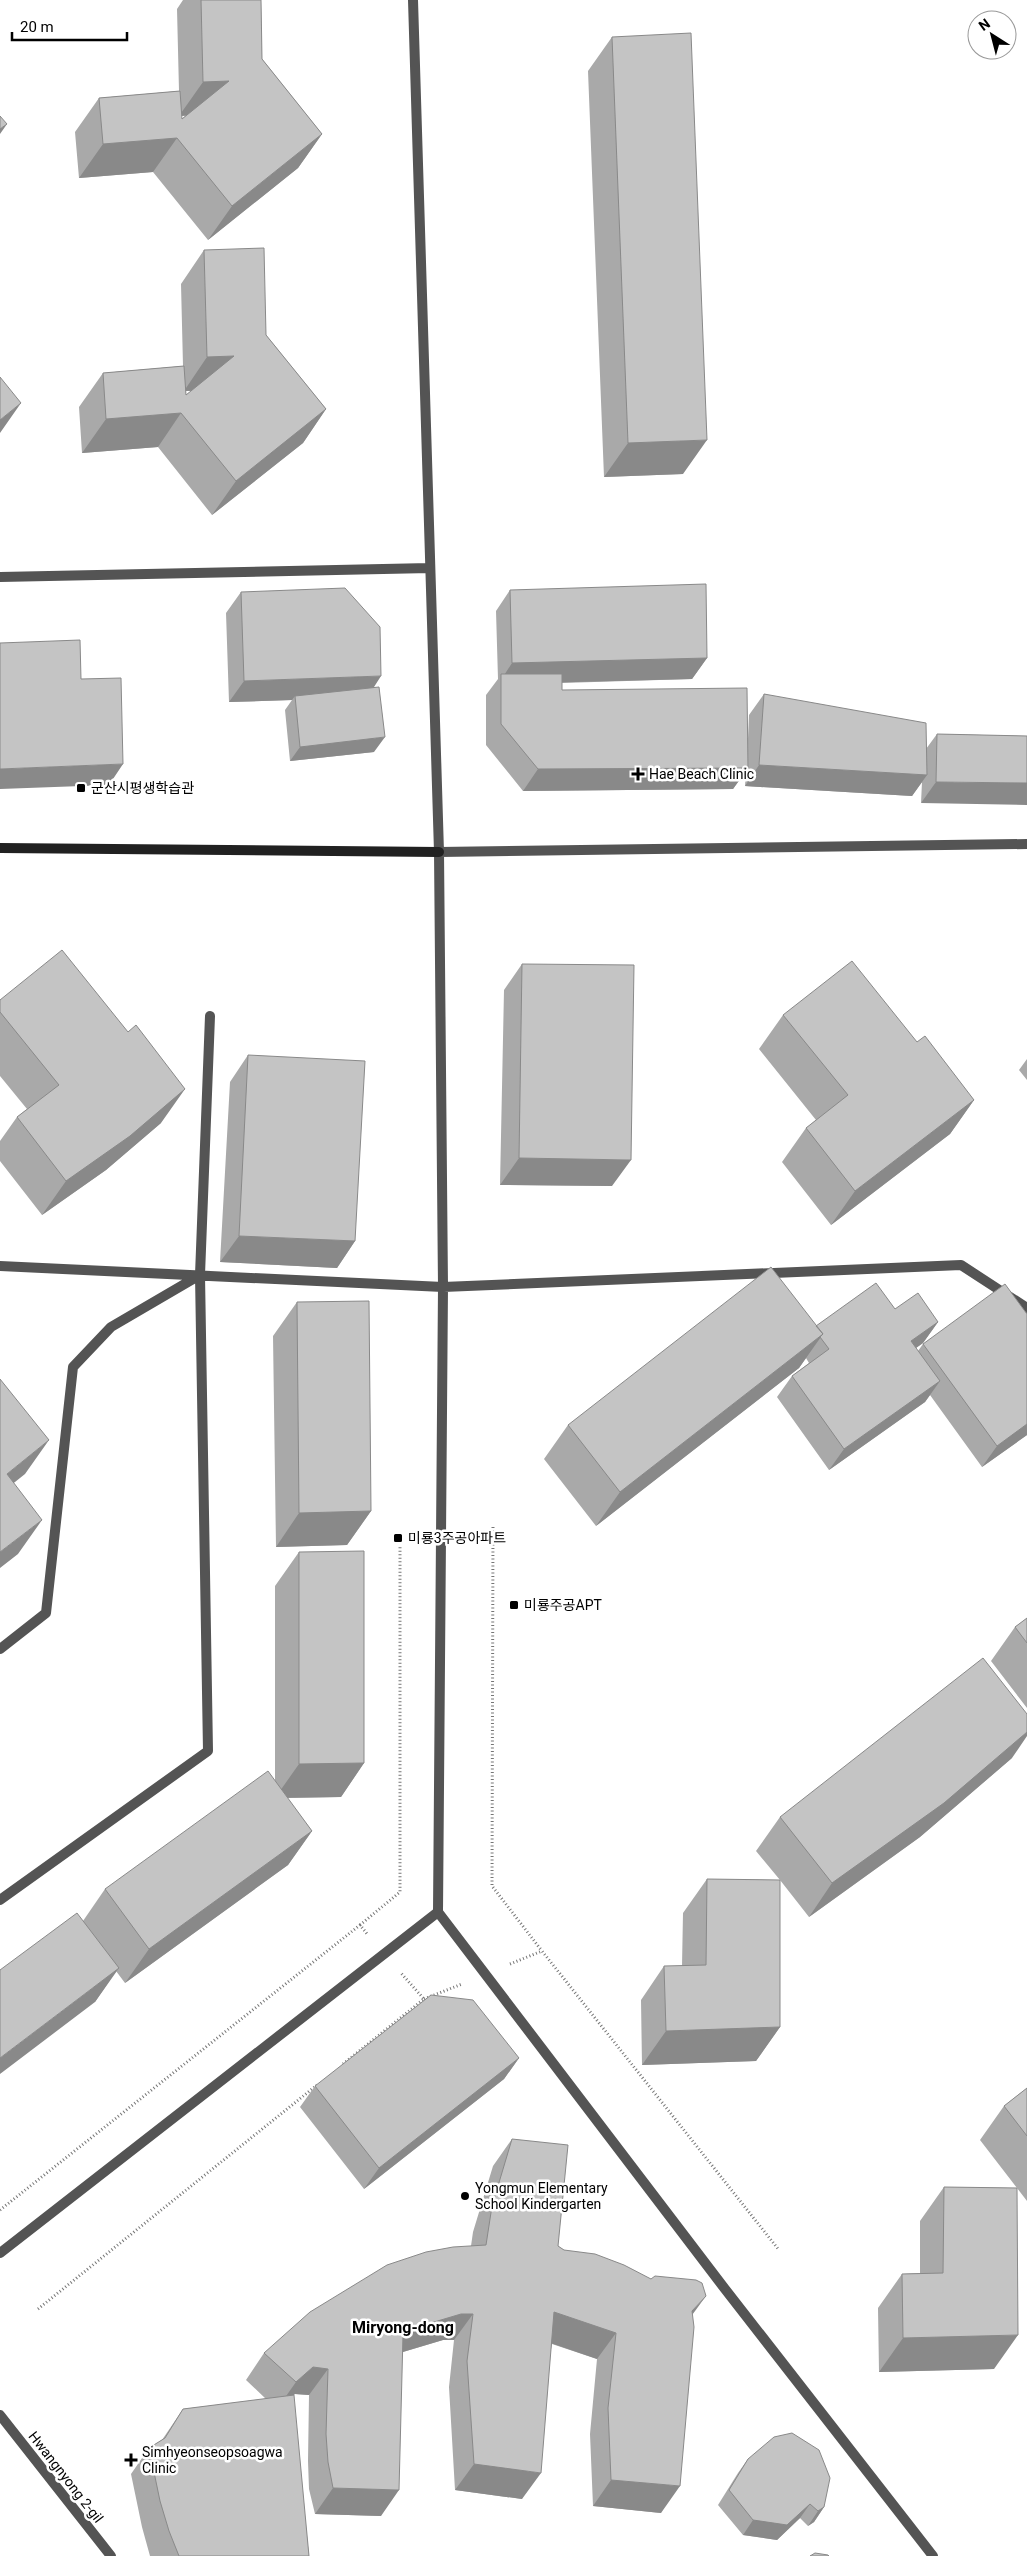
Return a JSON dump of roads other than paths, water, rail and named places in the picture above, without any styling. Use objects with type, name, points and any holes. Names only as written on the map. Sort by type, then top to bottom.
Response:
[{"type":"street","points":[[413,0],[439,852],[443,1287],[438,1912],[725,2289],[933,2556]]},
{"type":"street","points":[[0,577],[430,568]]},
{"type":"street","points":[[0,848],[439,852],[1027,844]]},
{"type":"street","points":[[0,1900],[208,1751],[200,1275],[210,1016]]},
{"type":"street","points":[[0,1266],[443,1287],[961,1265],[1027,1308]]},
{"type":"street","points":[[0,1649],[46,1614],[73,1367],[111,1327],[200,1275]]},
{"type":"street","points":[[0,2253],[438,1912]]},
{"type":"street","name":"Hwangnyong 2-gil","points":[[0,2415],[111,2556]]},
{"type":"place","name":"Hae Beach Clinic","points":[[638,774]]},
{"type":"place","name":"군산시평생학습관","points":[[81,788]]},
{"type":"place","name":"미룡3주공아파트","points":[[398,1538]]},
{"type":"place","name":"미룡주공APT","points":[[514,1605]]},
{"type":"place","name":"Yongmun Elementary School Kindergarten","points":[[465,2196]]},
{"type":"place","name":"Simhyeonseopsoagwa Clinic","points":[[131,2460]]},
{"type":"district","name":"Miryong-dong","points":[[403,2327]]}]
